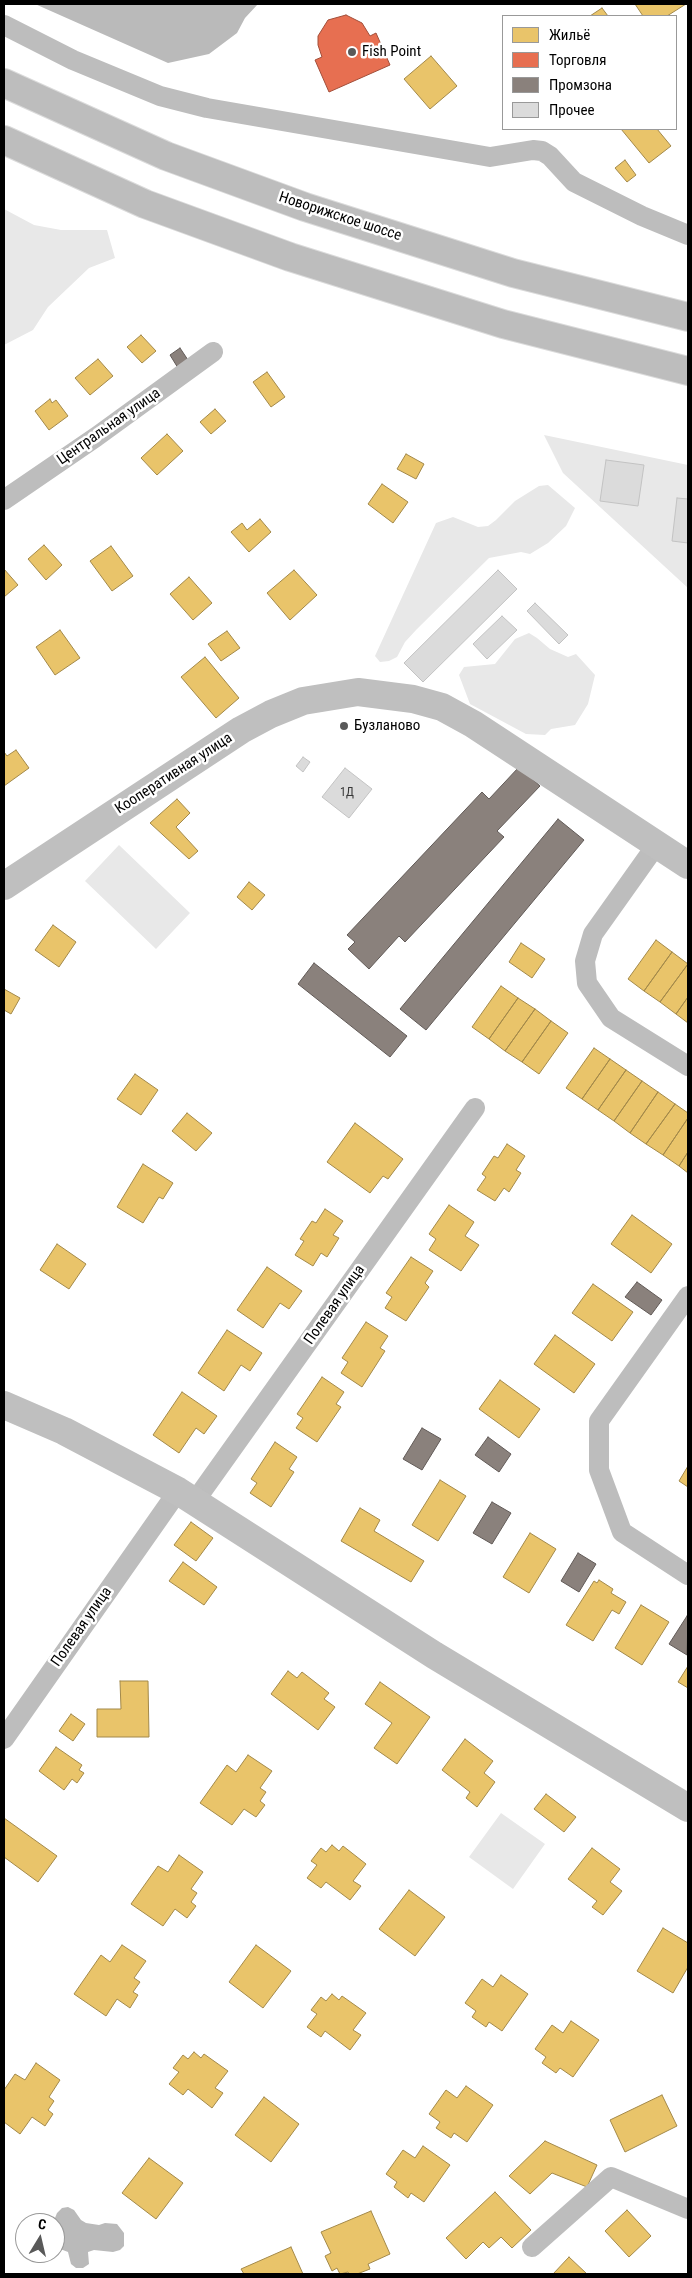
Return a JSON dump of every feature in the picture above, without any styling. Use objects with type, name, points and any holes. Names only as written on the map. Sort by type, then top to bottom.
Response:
[{"type":"highway","name":"Новорижское шоссе","points":[[4,83],[166,156],[305,207],[514,273],[688,317]]},
{"type":"highway","points":[[4,140],[145,204],[290,257],[503,324],[688,372]]},
{"type":"street","points":[[4,25],[72,60],[152,92],[207,108],[490,157],[533,150],[542,151],[550,156],[574,182],[642,216],[688,235]]},
{"type":"street","name":"Центральная улица","points":[[4,500],[96,437],[213,352]]},
{"type":"street","name":"Кооперативная улица","points":[[4,886],[241,730],[303,701],[358,692],[413,699],[442,707],[473,724],[688,865]]},
{"type":"street","points":[[656,844],[593,934],[585,961],[587,983],[612,1018],[688,1066]]},
{"type":"street","name":"Полевая улица","points":[[4,1739],[475,1108]]},
{"type":"street","points":[[688,1296],[599,1421],[599,1470],[622,1532],[688,1576]]},
{"type":"street","points":[[4,1405],[64,1431],[186,1496],[434,1654],[688,1808]]},
{"type":"street","points":[[532,2247],[611,2177],[688,2208]]},
{"type":"shaded area","points":[[35,4],[258,4],[245,18],[237,33],[209,54],[168,63]]},
{"type":"shaded area","points":[[4,209],[34,225],[61,230],[107,230],[115,258],[89,268],[48,307],[33,330],[4,345]]},
{"type":"shaded area","points":[[544,435],[688,465],[688,588],[563,473]]},
{"type":"shaded area","points":[[548,485],[575,508],[566,526],[548,543],[530,554],[521,552],[489,558],[417,629],[405,642],[397,657],[389,661],[380,662],[375,656],[436,523],[453,517],[478,527],[488,526],[515,501],[539,486]]},
{"type":"shaded area","points":[[529,633],[550,649],[568,657],[576,654],[595,675],[588,704],[575,725],[551,729],[545,735],[526,734],[470,704],[459,675],[464,667],[495,664],[515,639]]},
{"type":"shaded area","points":[[119,845],[190,913],[156,949],[85,881]]},
{"type":"shaded area","points":[[501,1813],[545,1844],[513,1889],[469,1857]]},
{"type":"shaded area","points":[[68,2207],[74,2210],[81,2220],[86,2223],[99,2225],[105,2223],[117,2224],[124,2233],[124,2246],[120,2250],[113,2252],[94,2250],[88,2252],[89,2264],[83,2268],[76,2268],[71,2264],[68,2252],[65,2251],[65,2213],[57,2213],[62,2208]]},
{"type":"building: Жильё","points":[[635,4],[686,4],[669,15],[642,15]]},
{"type":"building: Жильё","points":[[602,8],[607,15],[592,15]]},
{"type":"building: Жильё","points":[[431,56],[457,86],[430,109],[404,79]]},
{"type":"building: Жильё","points":[[622,130],[658,130],[671,146],[649,163]]},
{"type":"building: Жильё","points":[[625,160],[636,175],[627,182],[615,168]]},
{"type":"building: Жильё","points":[[141,335],[156,351],[142,363],[127,347]]},
{"type":"building: Жильё","points":[[98,359],[113,376],[90,395],[75,378]]},
{"type":"building: Жильё","points":[[267,372],[285,397],[271,407],[253,382]]},
{"type":"building: Жильё","points":[[50,399],[52,403],[56,400],[68,416],[49,430],[35,411]]},
{"type":"building: Жильё","points":[[215,409],[226,421],[211,434],[200,422]]},
{"type":"building: Жильё","points":[[167,434],[183,451],[157,475],[141,458]]},
{"type":"building: Жильё","points":[[406,454],[424,464],[416,479],[397,469]]},
{"type":"building: Жильё","points":[[382,484],[408,502],[393,523],[368,504]]},
{"type":"building: Жильё","points":[[260,519],[271,532],[249,552],[231,532],[242,523],[247,530]]},
{"type":"building: Жильё","points":[[44,545],[62,565],[46,580],[28,559]]},
{"type":"building: Жильё","points":[[111,546],[133,576],[112,591],[90,561]]},
{"type":"building: Жильё","points":[[4,569],[18,585],[4,597]]},
{"type":"building: Жильё","points":[[294,570],[317,595],[290,620],[267,593]]},
{"type":"building: Жильё","points":[[189,577],[212,603],[193,620],[170,594]]},
{"type":"building: Жильё","points":[[60,630],[80,658],[55,675],[36,647]]},
{"type":"building: Жильё","points":[[227,631],[240,648],[221,661],[208,644]]},
{"type":"building: Жильё","points":[[205,657],[239,698],[216,718],[181,677]]},
{"type":"building: Жильё","points":[[16,750],[29,768],[4,786],[4,752],[7,756]]},
{"type":"building: Жильё","points":[[177,799],[190,813],[176,827],[198,851],[189,859],[150,823]]},
{"type":"building: Жильё","points":[[249,882],[265,895],[252,910],[237,897]]},
{"type":"building: Жильё","points":[[53,925],[76,942],[59,967],[35,950]]},
{"type":"building: Жильё","points":[[656,940],[672,952],[644,991],[628,979]]},
{"type":"building: Жильё","points":[[521,943],[545,959],[532,978],[509,962]]},
{"type":"building: Жильё","points":[[672,952],[688,964],[660,1002],[644,991]]},
{"type":"building: Жильё","points":[[688,964],[688,997],[676,1014],[660,1002]]},
{"type":"building: Жильё","points":[[501,986],[518,998],[489,1039],[472,1027]]},
{"type":"building: Жильё","points":[[4,989],[20,998],[11,1014],[4,1010]]},
{"type":"building: Жильё","points":[[688,997],[688,1023],[676,1014]]},
{"type":"building: Жильё","points":[[518,998],[535,1009],[505,1051],[489,1039]]},
{"type":"building: Жильё","points":[[535,1009],[551,1021],[522,1062],[505,1051]]},
{"type":"building: Жильё","points":[[551,1021],[568,1033],[539,1074],[522,1062]]},
{"type":"building: Жильё","points":[[594,1048],[610,1059],[582,1099],[566,1088]]},
{"type":"building: Жильё","points":[[610,1059],[626,1070],[598,1110],[582,1099]]},
{"type":"building: Жильё","points":[[626,1070],[642,1081],[614,1121],[598,1110]]},
{"type":"building: Жильё","points":[[135,1074],[158,1090],[141,1115],[117,1099]]},
{"type":"building: Жильё","points":[[642,1081],[658,1092],[630,1133],[614,1121]]},
{"type":"building: Жильё","points":[[658,1092],[675,1104],[646,1144],[630,1133]]},
{"type":"building: Жильё","points":[[675,1104],[688,1113],[688,1118],[663,1155],[646,1144]]},
{"type":"building: Жильё","points":[[187,1113],[212,1133],[196,1151],[172,1131]]},
{"type":"building: Жильё","points":[[688,1118],[688,1152],[679,1166],[663,1155]]},
{"type":"building: Жильё","points":[[355,1123],[403,1159],[388,1179],[383,1176],[370,1193],[327,1162]]},
{"type":"building: Жильё","points":[[507,1144],[525,1156],[516,1170],[521,1173],[509,1192],[504,1188],[495,1201],[477,1190],[486,1177],[482,1174],[494,1156],[498,1158]]},
{"type":"building: Жильё","points":[[688,1152],[688,1173],[679,1166]]},
{"type":"building: Жильё","points":[[143,1164],[173,1183],[163,1199],[159,1197],[143,1223],[117,1207]]},
{"type":"building: Жильё","points":[[449,1205],[474,1222],[465,1236],[479,1245],[461,1271],[429,1250],[436,1239],[429,1234]]},
{"type":"building: Жильё","points":[[325,1209],[343,1221],[333,1235],[339,1238],[327,1257],[321,1253],[313,1266],[295,1255],[304,1241],[300,1239],[312,1221],[316,1223]]},
{"type":"building: Жильё","points":[[632,1215],[672,1244],[651,1273],[611,1244]]},
{"type":"building: Жильё","points":[[57,1244],[86,1264],[69,1289],[40,1270]]},
{"type":"building: Жильё","points":[[411,1257],[433,1271],[425,1283],[429,1287],[406,1321],[385,1308],[392,1297],[386,1293]]},
{"type":"building: Жильё","points":[[267,1267],[302,1291],[289,1309],[280,1303],[263,1328],[237,1310]]},
{"type":"building: Жильё","points":[[593,1284],[633,1312],[612,1341],[572,1313]]},
{"type":"building: Жильё","points":[[366,1322],[388,1336],[380,1348],[385,1351],[362,1387],[341,1373],[348,1362],[342,1358]]},
{"type":"building: Жильё","points":[[227,1330],[262,1353],[250,1371],[241,1365],[224,1391],[198,1373]]},
{"type":"building: Жильё","points":[[555,1335],[595,1364],[574,1393],[534,1364]]},
{"type":"building: Жильё","points":[[322,1377],[344,1392],[336,1404],[341,1407],[317,1442],[296,1428],[303,1418],[297,1414]]},
{"type":"building: Жильё","points":[[500,1380],[540,1409],[519,1438],[479,1409]]},
{"type":"building: Жильё","points":[[182,1392],[217,1416],[204,1434],[196,1428],[179,1453],[153,1435]]},
{"type":"building: Жильё","points":[[275,1442],[297,1457],[289,1469],[294,1472],[271,1507],[250,1493],[257,1483],[251,1479]]},
{"type":"building: Жильё","points":[[688,1466],[688,1487],[679,1481]]},
{"type":"building: Жильё","points":[[440,1480],[466,1496],[438,1541],[412,1525]]},
{"type":"building: Жильё","points":[[360,1508],[380,1520],[374,1531],[424,1561],[411,1582],[341,1541]]},
{"type":"building: Жильё","points":[[191,1522],[213,1538],[196,1561],[174,1545]]},
{"type":"building: Жильё","points":[[530,1533],[556,1549],[529,1593],[503,1577]]},
{"type":"building: Жильё","points":[[183,1562],[217,1587],[204,1605],[169,1581]]},
{"type":"building: Жильё","points":[[599,1580],[613,1589],[611,1593],[626,1602],[619,1614],[612,1610],[593,1641],[566,1625],[594,1581],[597,1583]]},
{"type":"building: Жильё","points":[[641,1605],[669,1622],[642,1665],[615,1648]]},
{"type":"building: Жильё","points":[[688,1666],[688,1688],[678,1682]]},
{"type":"building: Жильё","points":[[288,1671],[297,1678],[302,1672],[329,1693],[324,1699],[335,1707],[318,1730],[271,1694]]},
{"type":"building: Жильё","points":[[120,1681],[148,1681],[149,1737],[97,1737],[97,1709],[121,1709]]},
{"type":"building: Жильё","points":[[380,1682],[430,1717],[397,1764],[374,1748],[392,1723],[365,1704]]},
{"type":"building: Жильё","points":[[71,1714],[85,1724],[73,1741],[59,1731]]},
{"type":"building: Жильё","points":[[465,1739],[493,1761],[484,1773],[495,1782],[477,1807],[466,1798],[470,1792],[442,1770]]},
{"type":"building: Жильё","points":[[56,1747],[82,1765],[79,1770],[84,1773],[77,1783],[72,1779],[64,1790],[39,1771]]},
{"type":"building: Жильё","points":[[248,1755],[272,1771],[260,1788],[266,1792],[260,1801],[265,1805],[256,1817],[244,1809],[232,1825],[200,1803],[227,1765],[236,1772]]},
{"type":"building: Жильё","points":[[546,1794],[576,1817],[564,1832],[534,1809]]},
{"type":"building: Жильё","points":[[4,1818],[57,1856],[38,1882],[4,1857]]},
{"type":"building: Жильё","points":[[332,1845],[339,1851],[343,1846],[366,1864],[353,1881],[361,1886],[350,1900],[326,1882],[321,1888],[307,1878],[317,1865],[311,1861],[321,1848],[326,1852]]},
{"type":"building: Жильё","points":[[592,1848],[620,1869],[610,1882],[622,1891],[603,1915],[592,1907],[597,1901],[568,1879]]},
{"type":"building: Жильё","points":[[179,1855],[203,1872],[191,1889],[197,1893],[191,1902],[196,1906],[187,1918],[175,1909],[163,1926],[131,1904],[158,1866],[168,1872]]},
{"type":"building: Жильё","points":[[409,1890],[445,1917],[415,1956],[379,1929]]},
{"type":"building: Жильё","points":[[663,1928],[688,1943],[688,1967],[673,1993],[637,1971]]},
{"type":"building: Жильё","points":[[122,1945],[146,1961],[134,1978],[140,1982],[133,1992],[138,1995],[130,2008],[117,1999],[106,2016],[74,1994],[101,1955],[110,1962]]},
{"type":"building: Жильё","points":[[256,1945],[291,1971],[263,2008],[229,1982]]},
{"type":"building: Жильё","points":[[501,1975],[528,1994],[502,2031],[489,2022],[486,2027],[472,2017],[476,2011],[465,2003],[482,1979],[493,1987]]},
{"type":"building: Жильё","points":[[332,1994],[339,2000],[342,1996],[366,2013],[353,2030],[361,2035],[350,2050],[325,2031],[321,2037],[307,2027],[317,2014],[311,2010],[321,1997],[326,2001]]},
{"type":"building: Жильё","points":[[571,2021],[599,2040],[573,2077],[560,2068],[556,2073],[542,2063],[546,2057],[535,2049],[552,2025],[563,2033]]},
{"type":"building: Жильё","points":[[194,2052],[201,2058],[204,2054],[228,2071],[215,2088],[223,2093],[212,2108],[188,2089],[183,2095],[169,2084],[179,2072],[173,2068],[183,2055],[188,2059]]},
{"type":"building: Жильё","points":[[36,2063],[60,2080],[49,2097],[54,2101],[48,2110],[53,2114],[45,2126],[32,2117],[20,2134],[4,2122],[4,2090],[15,2074],[25,2080]]},
{"type":"building: Жильё","points":[[466,2086],[493,2105],[467,2142],[454,2133],[451,2138],[436,2128],[440,2122],[429,2114],[446,2090],[457,2098]]},
{"type":"building: Жильё","points":[[662,2095],[677,2126],[625,2152],[610,2120]]},
{"type":"building: Жильё","points":[[264,2097],[299,2124],[271,2162],[235,2135]]},
{"type":"building: Жильё","points":[[545,2141],[597,2165],[587,2187],[552,2173],[530,2194],[509,2176]]},
{"type":"building: Жильё","points":[[423,2146],[450,2165],[424,2202],[411,2193],[408,2198],[394,2187],[397,2182],[386,2174],[403,2150],[415,2158]]},
{"type":"building: Жильё","points":[[149,2158],[183,2183],[156,2219],[122,2193]]},
{"type":"building: Жильё","points":[[495,2192],[531,2230],[512,2248],[501,2237],[489,2248],[483,2242],[466,2259],[446,2238]]},
{"type":"building: Жильё","points":[[627,2210],[651,2236],[629,2257],[605,2231]]},
{"type":"building: Жильё","points":[[371,2211],[390,2254],[368,2264],[370,2269],[357,2274],[349,2274],[348,2272],[340,2274],[337,2268],[332,2271],[325,2256],[331,2253],[321,2232]]},
{"type":"building: Жильё","points":[[291,2247],[303,2274],[244,2274],[241,2269]]},
{"type":"building: Жильё","points":[[569,2257],[587,2274],[553,2274]]},
{"type":"building: Торговля","name":"Fish Point","points":[[346,15],[362,23],[370,36],[376,33],[390,65],[329,92],[315,60],[322,57],[318,45],[318,36],[328,20]]},
{"type":"building: Промзона","points":[[180,348],[188,360],[178,368],[170,355]]},
{"type":"building: Промзона","points":[[519,767],[540,786],[497,831],[504,837],[405,942],[399,936],[369,969],[348,949],[355,942],[347,935],[482,792],[489,799]]},
{"type":"building: Промзона","points":[[558,819],[584,840],[426,1030],[400,1009]]},
{"type":"building: Промзона","points":[[314,963],[407,1036],[390,1057],[298,984]]},
{"type":"building: Промзона","points":[[637,1282],[662,1300],[651,1315],[625,1297]]},
{"type":"building: Промзона","points":[[422,1428],[441,1439],[422,1470],[403,1459]]},
{"type":"building: Промзона","points":[[488,1437],[511,1454],[499,1472],[475,1455]]},
{"type":"building: Промзона","points":[[492,1502],[511,1513],[492,1544],[473,1533]]},
{"type":"building: Промзона","points":[[578,1553],[596,1564],[579,1592],[561,1581]]},
{"type":"building: Промзона","points":[[688,1617],[687,1655],[669,1644]]},
{"type":"building: Прочее","points":[[606,460],[644,465],[638,506],[600,501]]},
{"type":"building: Прочее","points":[[677,498],[688,499],[688,543],[672,541]]},
{"type":"building: Прочее","points":[[498,570],[517,589],[423,682],[404,663]]},
{"type":"building: Прочее","points":[[535,603],[568,635],[559,644],[527,611]]},
{"type":"building: Прочее","points":[[502,616],[517,630],[487,659],[473,644]]},
{"type":"building: Прочее","points":[[303,757],[310,762],[303,772],[296,766]]},
{"type":"building: Прочее","points":[[345,768],[372,789],[349,818],[322,797]]},
{"type":"place","name":"Fish Point","points":[[352,52]]},
{"type":"place","name":"Бузланово","points":[[344,726]]}]
